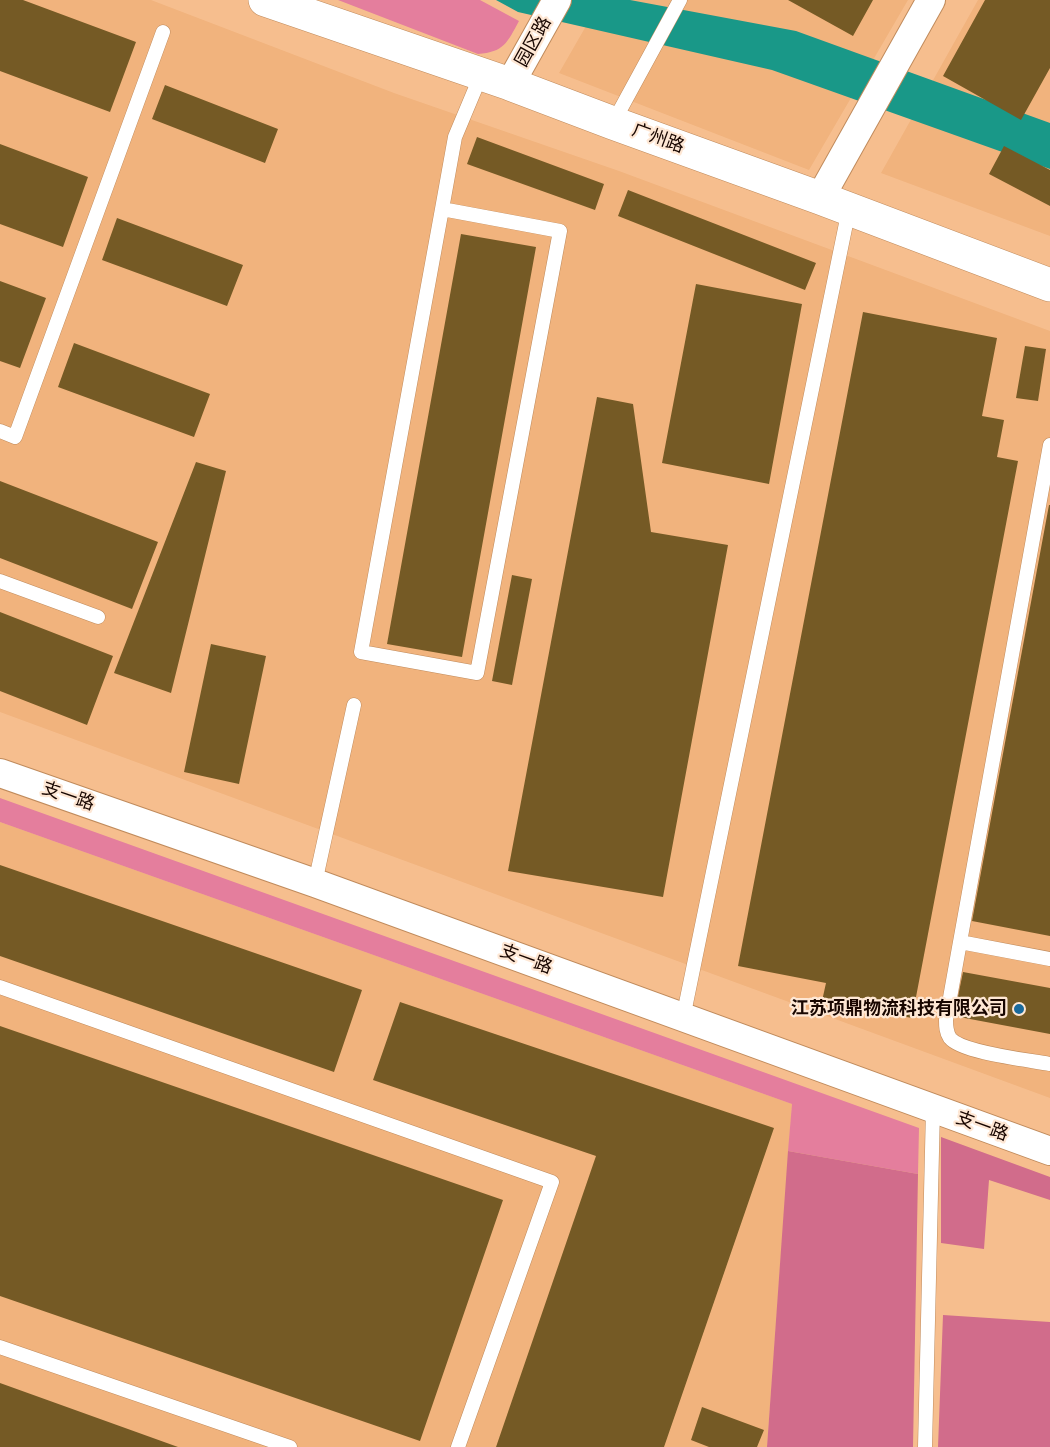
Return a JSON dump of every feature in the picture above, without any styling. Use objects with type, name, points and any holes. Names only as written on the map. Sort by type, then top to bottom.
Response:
[{"type":"main road","name":"广州路","points":[[265,0],[496,80],[834,203],[1050,285]]},
{"type":"street","name":"园区路","points":[[496,80],[557,0]]},
{"type":"street","points":[[834,203],[931,0]]},
{"type":"street","name":"支一路","points":[[0,773],[315,883],[1050,1151]]},
{"type":"lane","points":[[613,123],[680,0]]},
{"type":"lane","points":[[0,431],[15,437],[162,32]]},
{"type":"lane","points":[[442,208],[560,231],[477,673],[361,652],[442,208],[455,137],[496,80]]},
{"type":"lane","points":[[683,1018],[834,203]]},
{"type":"lane","points":[[1050,445],[946,1020],[946,1029],[957,1043],[974,1050],[1050,1064]]},
{"type":"lane","points":[[0,581],[98,617]]},
{"type":"lane","points":[[315,883],[354,705]]},
{"type":"lane","points":[[960,942],[1050,959]]},
{"type":"lane","points":[[0,987],[552,1182],[458,1447]]},
{"type":"lane","points":[[925,1447],[933,1109]]},
{"type":"lane","points":[[0,1347],[290,1447]]},
{"type":"shaded area","points":[[0,0],[151,0],[394,93],[619,171],[1050,331],[1050,1098],[0,712]]},
{"type":"shaded area","points":[[338,0],[480,0],[519,21],[504,45],[494,51],[478,54]]},
{"type":"shaded area","points":[[601,0],[908,0],[809,170],[559,73]]},
{"type":"shaded area","points":[[978,0],[1050,0],[1050,236],[881,173]]},
{"type":"shaded area","points":[[0,798],[919,1128],[918,1174],[788,1151],[792,1104],[0,822]]},
{"type":"shaded area","points":[[0,822],[792,1104],[767,1447],[0,1447]]},
{"type":"shaded area","points":[[941,1137],[1050,1177],[1050,1200],[989,1180],[984,1249],[941,1243]]},
{"type":"shaded area","points":[[788,1151],[918,1174],[913,1447],[767,1447]]},
{"type":"shaded area","points":[[943,1315],[1050,1322],[1050,1447],[938,1447]]},
{"type":"water","points":[[496,0],[630,0],[796,31],[1050,123],[1050,169],[772,70],[518,12]]},
{"type":"building","points":[[0,0],[23,0],[136,42],[110,112],[0,71]]},
{"type":"building","points":[[788,0],[873,0],[853,36]]},
{"type":"building","points":[[985,0],[1050,0],[1050,68],[1021,120],[943,76]]},
{"type":"building","points":[[165,85],[278,129],[265,163],[152,119]]},
{"type":"building","points":[[477,137],[604,184],[595,210],[467,164]]},
{"type":"building","points":[[0,144],[88,177],[63,247],[0,224]]},
{"type":"building","points":[[1004,146],[1050,170],[1050,206],[989,174]]},
{"type":"building","points":[[628,190],[816,263],[805,290],[618,216]]},
{"type":"building","points":[[117,218],[243,265],[227,306],[102,260]]},
{"type":"building","points":[[461,234],[536,247],[462,657],[387,644]]},
{"type":"building","points":[[0,281],[46,298],[20,368],[0,361]]},
{"type":"building","points":[[696,284],[802,304],[769,484],[662,463]]},
{"type":"building","points":[[863,312],[997,338],[982,416],[1004,420],[997,457],[1018,461],[912,1018],[822,1001],[826,983],[738,966]]},
{"type":"building","points":[[74,343],[210,394],[194,437],[58,387]]},
{"type":"building","points":[[1025,346],[1046,349],[1038,401],[1016,398]]},
{"type":"building","points":[[597,397],[633,404],[651,532],[728,545],[663,897],[508,871]]},
{"type":"building","points":[[196,462],[226,471],[171,693],[114,673]]},
{"type":"building","points":[[0,481],[158,542],[132,609],[0,558]]},
{"type":"building","points":[[1050,505],[1050,936],[972,921]]},
{"type":"building","points":[[512,575],[532,579],[512,685],[492,681]]},
{"type":"building","points":[[0,612],[113,656],[87,725],[0,691]]},
{"type":"building","points":[[211,644],[266,656],[239,784],[184,772]]},
{"type":"building","points":[[0,865],[362,990],[334,1072],[0,956]]},
{"type":"building","points":[[963,972],[1050,988],[1050,1034],[954,1016]]},
{"type":"building","points":[[400,1002],[774,1128],[664,1447],[496,1447],[596,1156],[373,1080]]},
{"type":"building","points":[[0,1026],[503,1200],[420,1441],[0,1296]]},
{"type":"building","points":[[0,1383],[178,1447],[0,1447]]},
{"type":"building","points":[[702,1407],[764,1430],[757,1447],[709,1447],[691,1440]]},
{"type":"place","name":"江苏项鼎物流科技有限公司","points":[[1019,1009]]}]
